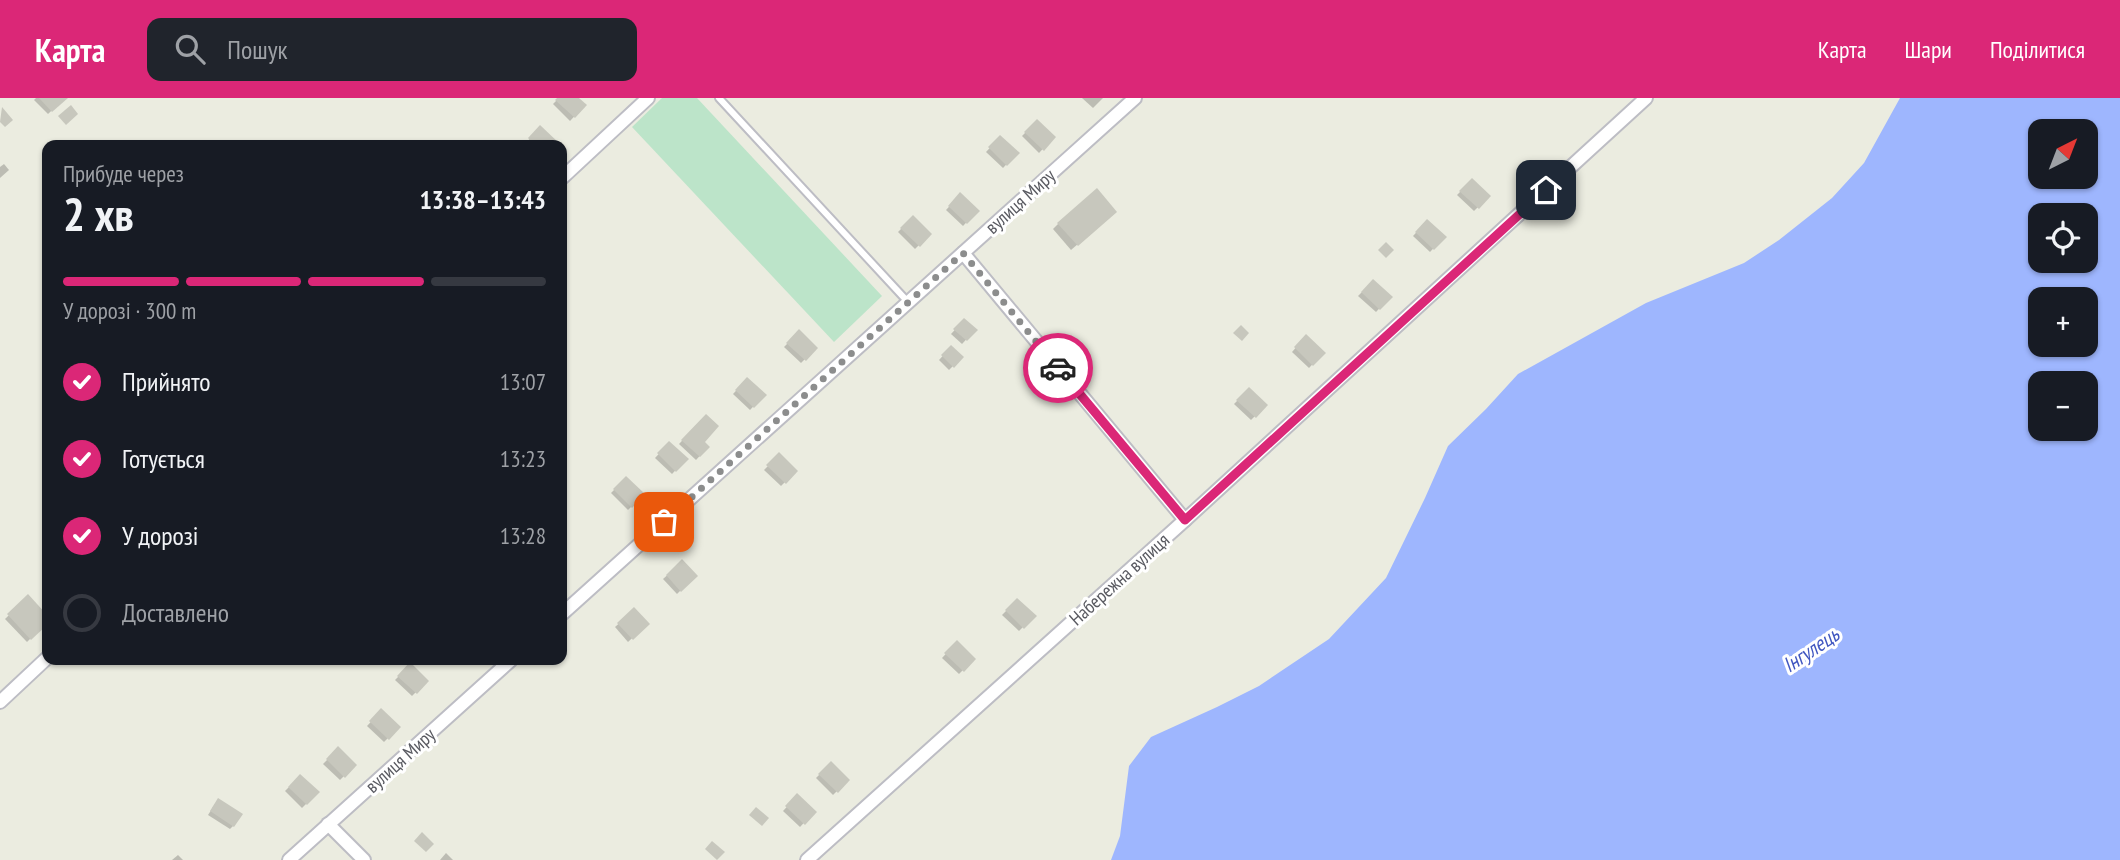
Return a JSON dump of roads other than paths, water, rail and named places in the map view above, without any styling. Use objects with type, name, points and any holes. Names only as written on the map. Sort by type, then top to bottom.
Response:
[{"type":"street","points":[[567,173],[648,98]]},
{"type":"street","name":"вулиця Миру","points":[[567,609],[1135,98]]},
{"type":"street","name":"Набережна вулиця","points":[[807,860],[1185,520],[1646,98]]},
{"type":"street","points":[[963,253],[1185,520]]},
{"type":"street","points":[[0,702],[42,663]]},
{"type":"street","name":"вулиця Миру","points":[[289,860],[505,665]]},
{"type":"street","points":[[328,824],[365,860]]},
{"type":"lane","points":[[719,98],[908,302]]},
{"type":"water","name":"Інгулець","points":[[1900,98],[2120,98],[2120,860],[1111,860],[1120,836],[1129,766],[1151,737],[1259,686],[1329,639],[1386,578],[1448,446],[1518,374],[1646,303],[1744,263],[1779,240],[1832,198],[1864,163]]}]
